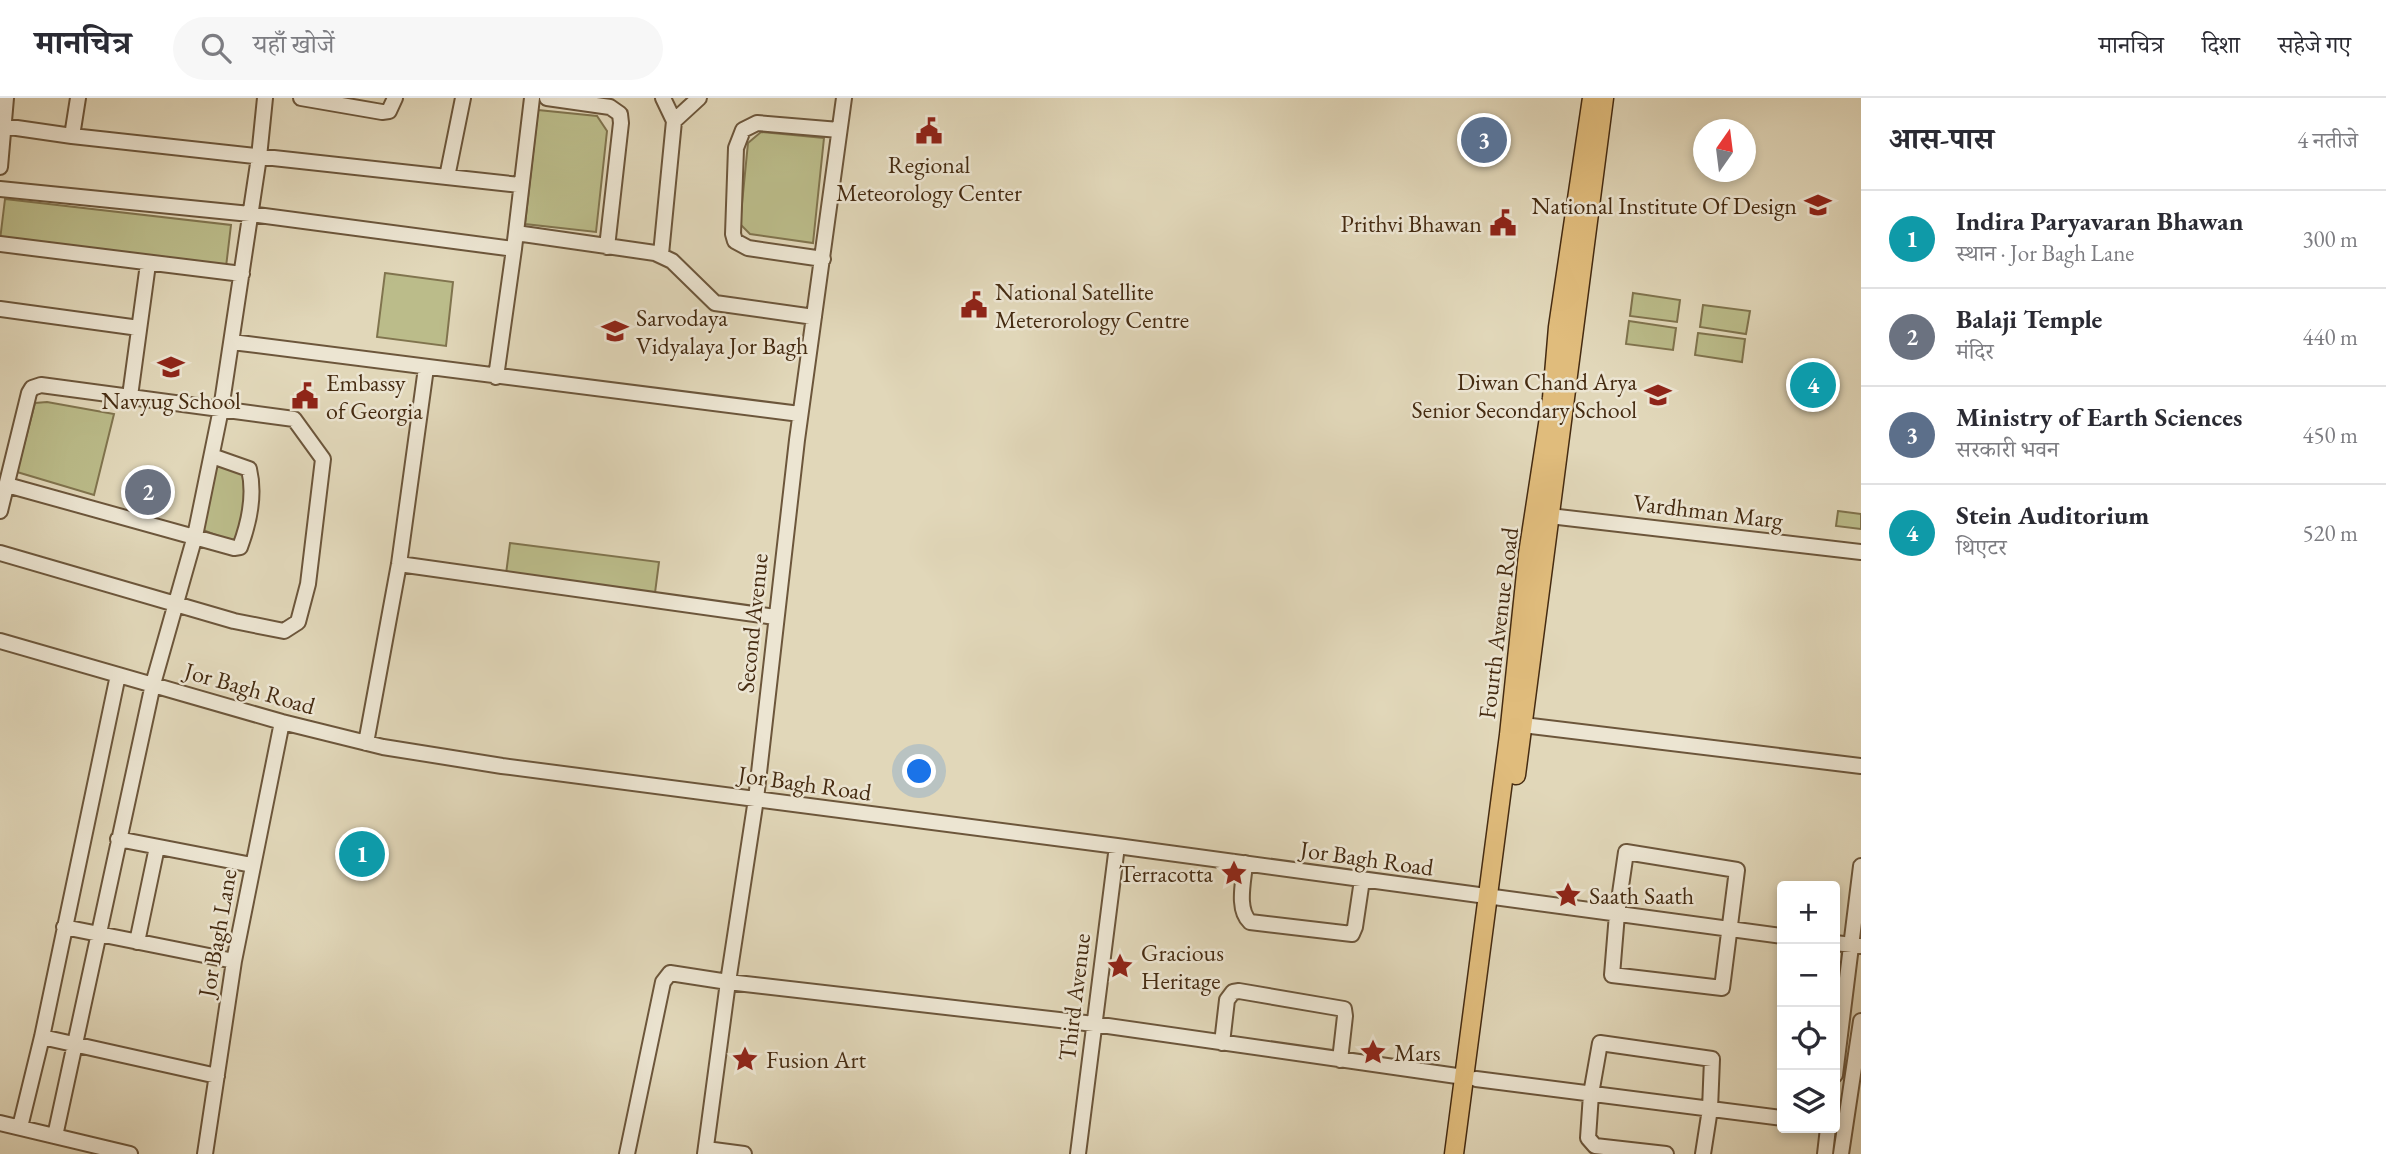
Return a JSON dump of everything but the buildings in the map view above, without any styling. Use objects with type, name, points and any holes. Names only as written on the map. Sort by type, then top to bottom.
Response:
[{"type":"main road","name":"Fourth Avenue Road","points":[[1454,1154],[1470,1078],[1494,898],[1523,725],[1543,515],[1585,191],[1591,98]]},
{"type":"main road","name":"Fourth Avenue Road","points":[[1585,191],[1604,98]]},
{"type":"main road","name":"Fourth Avenue Road","points":[[1494,898],[1528,554],[1543,515]]},
{"type":"main road","name":"Fourth Avenue Road","points":[[1466,1154],[1470,1078]]},
{"type":"street","points":[[0,167],[6,98]]},
{"type":"street","points":[[72,136],[78,98]]},
{"type":"street","points":[[55,1136],[153,684],[195,537],[212,456],[232,342],[265,98]]},
{"type":"street","points":[[301,98],[382,112],[389,111],[395,98]]},
{"type":"street","points":[[447,177],[463,98]]},
{"type":"street","points":[[496,377],[532,98]]},
{"type":"street","points":[[547,98],[610,107],[620,114],[607,247]]},
{"type":"street","points":[[661,254],[674,121],[663,98]]},
{"type":"street","points":[[674,121],[699,98]]},
{"type":"street","name":"Second Avenue","points":[[705,1152],[756,799],[800,414],[844,98]]},
{"type":"street","points":[[822,259],[748,248],[734,241],[736,148],[743,130],[757,123],[839,130]]},
{"type":"street","points":[[3,126],[72,136],[520,185]]},
{"type":"street","points":[[0,190],[250,214],[514,249]]},
{"type":"street","points":[[516,233],[661,254],[672,261],[715,303],[814,317]]},
{"type":"street","points":[[0,244],[242,274]]},
{"type":"street","points":[[130,396],[148,264]]},
{"type":"street","points":[[0,309],[139,328]]},
{"type":"street","points":[[232,342],[800,414]]},
{"type":"street","points":[[366,743],[398,564],[426,368]]},
{"type":"street","points":[[0,511],[32,388],[41,385],[294,419],[323,459],[308,584],[298,622],[284,631],[234,621],[0,554]]},
{"type":"street","points":[[7,485],[234,548],[240,547],[247,530],[252,484],[249,469],[212,456]]},
{"type":"street","name":"Vardhman Marg","points":[[1543,515],[1861,552]]},
{"type":"street","points":[[398,564],[775,617]]},
{"type":"street","name":"Jor Bagh Road","points":[[0,641],[282,722],[366,743],[502,766],[1777,935]]},
{"type":"street","points":[[20,1127],[42,1037],[118,675]]},
{"type":"street","name":"Jor Bagh Lane","points":[[205,1154],[234,961],[282,722]]},
{"type":"street","points":[[1523,725],[1861,766]]},
{"type":"street","points":[[118,839],[252,864]]},
{"type":"street","name":"Third Avenue","points":[[1078,1154],[1117,846]]},
{"type":"street","points":[[137,942],[157,847]]},
{"type":"street","points":[[1626,852],[1737,870],[1722,988],[1612,975],[1617,914],[1626,852]]},
{"type":"street","points":[[1245,863],[1242,909],[1244,917],[1250,922],[1352,934],[1362,880]]},
{"type":"street","points":[[1836,1070],[1856,946],[1861,866]]},
{"type":"street","points":[[64,927],[234,961]]},
{"type":"street","points":[[627,1154],[666,976],[674,973],[728,982],[1094,1024],[1470,1078],[1777,1117]]},
{"type":"street","points":[[1222,1043],[1227,1000],[1233,992],[1251,993],[1344,1009],[1340,1060]]},
{"type":"street","points":[[1841,1154],[1861,1021]]},
{"type":"street","points":[[42,1037],[217,1076]]},
{"type":"street","points":[[1666,1154],[1595,1146],[1588,1138],[1591,1094],[1600,1043],[1712,1059],[1710,1109],[1703,1154]]},
{"type":"street","points":[[0,1123],[55,1136],[91,1150],[130,1154]]},
{"type":"street","points":[[1825,1154],[1828,1133]]},
{"type":"street","points":[[705,1152],[744,1154]]},
{"type":"green space","points":[[538,110],[597,116],[607,131],[596,232],[525,224]]},
{"type":"green space","points":[[761,132],[824,138],[813,243],[750,234],[740,224],[748,143]]},
{"type":"green space","points":[[5,199],[231,225],[226,267],[0,240]]},
{"type":"green space","points":[[385,273],[453,282],[446,346],[377,337]]},
{"type":"green space","points":[[1633,293],[1680,300],[1677,322],[1630,316]]},
{"type":"green space","points":[[1703,305],[1750,311],[1746,334],[1700,327]]},
{"type":"green space","points":[[1629,321],[1676,328],[1673,350],[1626,344]]},
{"type":"green space","points":[[1698,333],[1745,339],[1742,362],[1695,355]]},
{"type":"green space","points":[[47,402],[114,414],[94,495],[17,472],[35,403]]},
{"type":"green space","points":[[216,464],[243,474],[245,482],[242,521],[238,537],[231,541],[203,530]]},
{"type":"green space","points":[[1838,511],[1861,514],[1861,529],[1836,526]]},
{"type":"green space","points":[[510,543],[659,562],[655,593],[506,574]]},
{"type":"place","name":"Regional Meteorology Center","points":[[929,131]]},
{"type":"place","name":"Ministry of Earth Sciences","points":[[1484,140]]},
{"type":"place","name":"National Institute Of Design","points":[[1818,205]]},
{"type":"place","name":"Prithvi Bhawan","points":[[1503,223]]},
{"type":"place","name":"National Satellite Meterorology Centre","points":[[974,305]]},
{"type":"place","name":"Sarvodaya Vidyalaya Jor Bagh","points":[[615,331]]},
{"type":"place","name":"Navyug School","points":[[171,367]]},
{"type":"place","name":"Stein Auditorium","points":[[1813,385]]},
{"type":"place","name":"Diwan Chand Arya Senior Secondary School","points":[[1658,395]]},
{"type":"place","name":"Embassy of Georgia","points":[[305,396]]},
{"type":"place","name":"Balaji Temple","points":[[148,492]]},
{"type":"place","name":"Indira Paryavaran Bhawan","points":[[362,854]]},
{"type":"place","name":"Terracotta","points":[[1234,873]]},
{"type":"place","name":"Saath Saath","points":[[1568,895]]},
{"type":"place","name":"Gracious Heritage","points":[[1120,966]]},
{"type":"place","name":"Mars","points":[[1373,1052]]},
{"type":"place","name":"Fusion Art","points":[[745,1059]]}]
